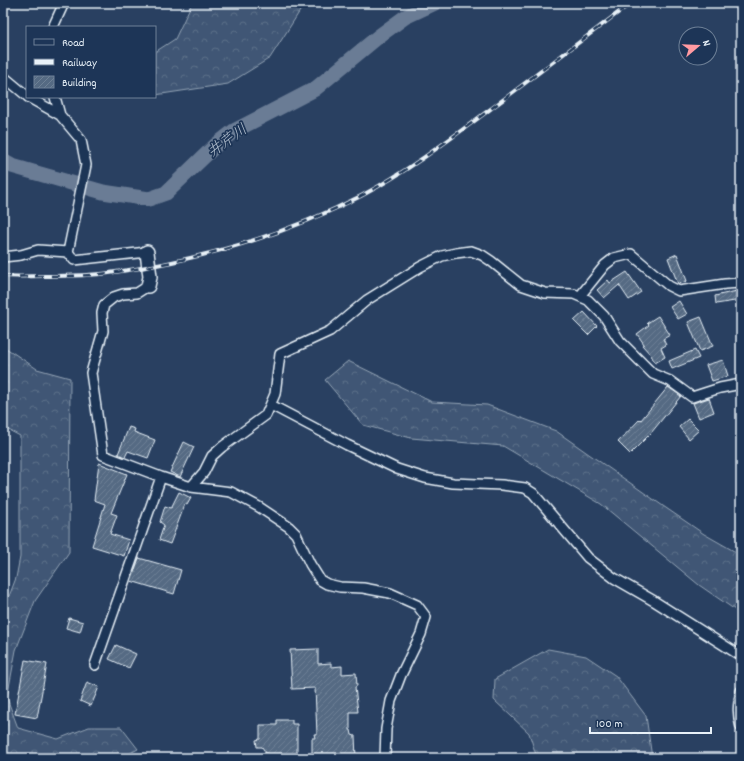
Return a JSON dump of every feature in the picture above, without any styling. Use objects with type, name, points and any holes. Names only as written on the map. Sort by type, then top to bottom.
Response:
[{"type":"main road","points":[[147,252],[150,277],[148,286]]},
{"type":"street","points":[[53,26],[64,3]]},
{"type":"street","points":[[3,76],[26,95]]},
{"type":"street","points":[[30,98],[60,115],[81,140],[86,165],[82,191],[68,252]]},
{"type":"street","points":[[55,98],[60,115]]},
{"type":"street","points":[[3,257],[21,255],[38,250],[68,252],[74,260],[147,252]]},
{"type":"street","points":[[190,487],[204,472],[212,456],[266,415],[275,394],[280,354],[330,331],[367,300],[420,267],[442,256],[456,253],[471,251],[482,255],[522,285],[545,293],[574,294],[588,300],[604,316],[620,341],[653,374],[670,381],[692,397],[720,388],[741,384]]},
{"type":"street","points":[[580,296],[605,265],[614,258],[631,254],[669,286],[679,291],[741,283]]},
{"type":"street","points":[[148,286],[137,293],[123,294],[114,297],[104,305],[102,313],[103,331],[91,373],[103,455],[190,487],[231,492],[259,507],[289,527],[296,534],[320,580],[327,584],[340,587],[363,588],[390,593],[417,605],[426,617],[421,634],[401,675],[391,701],[386,729],[385,758]]},
{"type":"street","points":[[271,405],[347,445],[397,469],[426,478],[453,483],[502,485],[525,488],[533,492],[588,558],[614,578],[654,601],[741,656]]},
{"type":"street","points":[[95,665],[161,477]]},
{"type":"street","points":[[741,691],[738,704],[738,718],[741,727]]},
{"type":"green space","points":[[192,3],[305,3],[270,58],[228,84],[156,95],[156,51],[175,39]]},
{"type":"green space","points":[[3,346],[37,369],[70,378],[69,552],[35,601],[16,650],[7,698],[18,728],[58,739],[89,727],[121,727],[138,749],[121,758],[10,758],[3,743],[3,612],[16,578],[20,557],[20,436],[3,427]]},
{"type":"green space","points":[[348,361],[432,402],[487,405],[556,431],[704,534],[741,555],[741,614],[699,585],[601,504],[503,446],[411,438],[363,425],[325,380]]},
{"type":"green space","points":[[548,649],[586,656],[616,676],[646,716],[652,758],[537,758],[529,733],[494,700],[495,679]]},
{"type":"building","points":[[677,254],[687,281],[678,284],[668,258]]},
{"type":"building","points":[[627,272],[641,292],[629,300],[619,285],[604,298],[597,290],[608,280],[610,283]]},
{"type":"building","points":[[741,290],[741,300],[716,304],[715,296]]},
{"type":"building","points":[[679,301],[687,314],[678,319],[670,307]]},
{"type":"building","points":[[584,312],[597,326],[588,335],[574,321]]},
{"type":"building","points":[[658,316],[670,335],[663,339],[666,345],[661,348],[665,357],[655,363],[651,355],[642,345],[644,344],[637,334],[649,325],[647,323]]},
{"type":"building","points":[[701,317],[713,346],[700,351],[688,322]]},
{"type":"building","points":[[695,350],[699,358],[672,369],[669,361]]},
{"type":"building","points":[[723,360],[728,376],[712,381],[706,365]]},
{"type":"building","points":[[668,387],[681,396],[651,433],[630,454],[618,442],[640,419],[641,420]]},
{"type":"building","points":[[709,398],[714,412],[699,418],[693,403]]},
{"type":"building","points":[[688,419],[699,430],[689,439],[679,427]]},
{"type":"building","points":[[129,427],[135,429],[134,432],[155,440],[148,458],[128,451],[125,457],[118,454]]},
{"type":"building","points":[[184,442],[194,447],[180,477],[170,472]]},
{"type":"building","points":[[99,463],[127,474],[111,513],[117,515],[110,534],[129,540],[124,556],[92,546],[105,504],[94,500]]},
{"type":"building","points":[[179,492],[191,498],[187,505],[185,504],[170,544],[159,540],[164,525],[160,522],[165,506],[171,508]]},
{"type":"building","points":[[139,558],[181,570],[174,594],[131,581]]},
{"type":"building","points":[[69,618],[83,622],[80,632],[66,628]]},
{"type":"building","points":[[116,645],[136,654],[129,668],[109,659]]},
{"type":"building","points":[[318,649],[318,664],[331,663],[331,667],[342,666],[342,674],[356,673],[357,686],[355,687],[358,712],[350,712],[350,730],[352,735],[355,736],[356,758],[312,758],[312,738],[315,738],[314,734],[317,734],[315,688],[292,689],[290,650]]},
{"type":"building","points":[[25,660],[47,664],[37,718],[15,714]]},
{"type":"building","points":[[87,682],[99,687],[91,706],[80,701]]},
{"type":"building","points":[[277,720],[292,720],[292,724],[297,724],[297,758],[272,758],[262,747],[257,747],[256,740],[260,739],[260,725],[277,725]]},
{"type":"waterway","name":"井芹川","points":[[3,161],[12,166],[103,192],[149,199],[166,193],[216,145],[234,131],[315,89],[379,36],[405,17],[435,3]]},
{"type":"railway","points":[[3,276],[93,275],[174,262],[270,235],[331,210],[380,185],[434,150],[631,3]]}]
